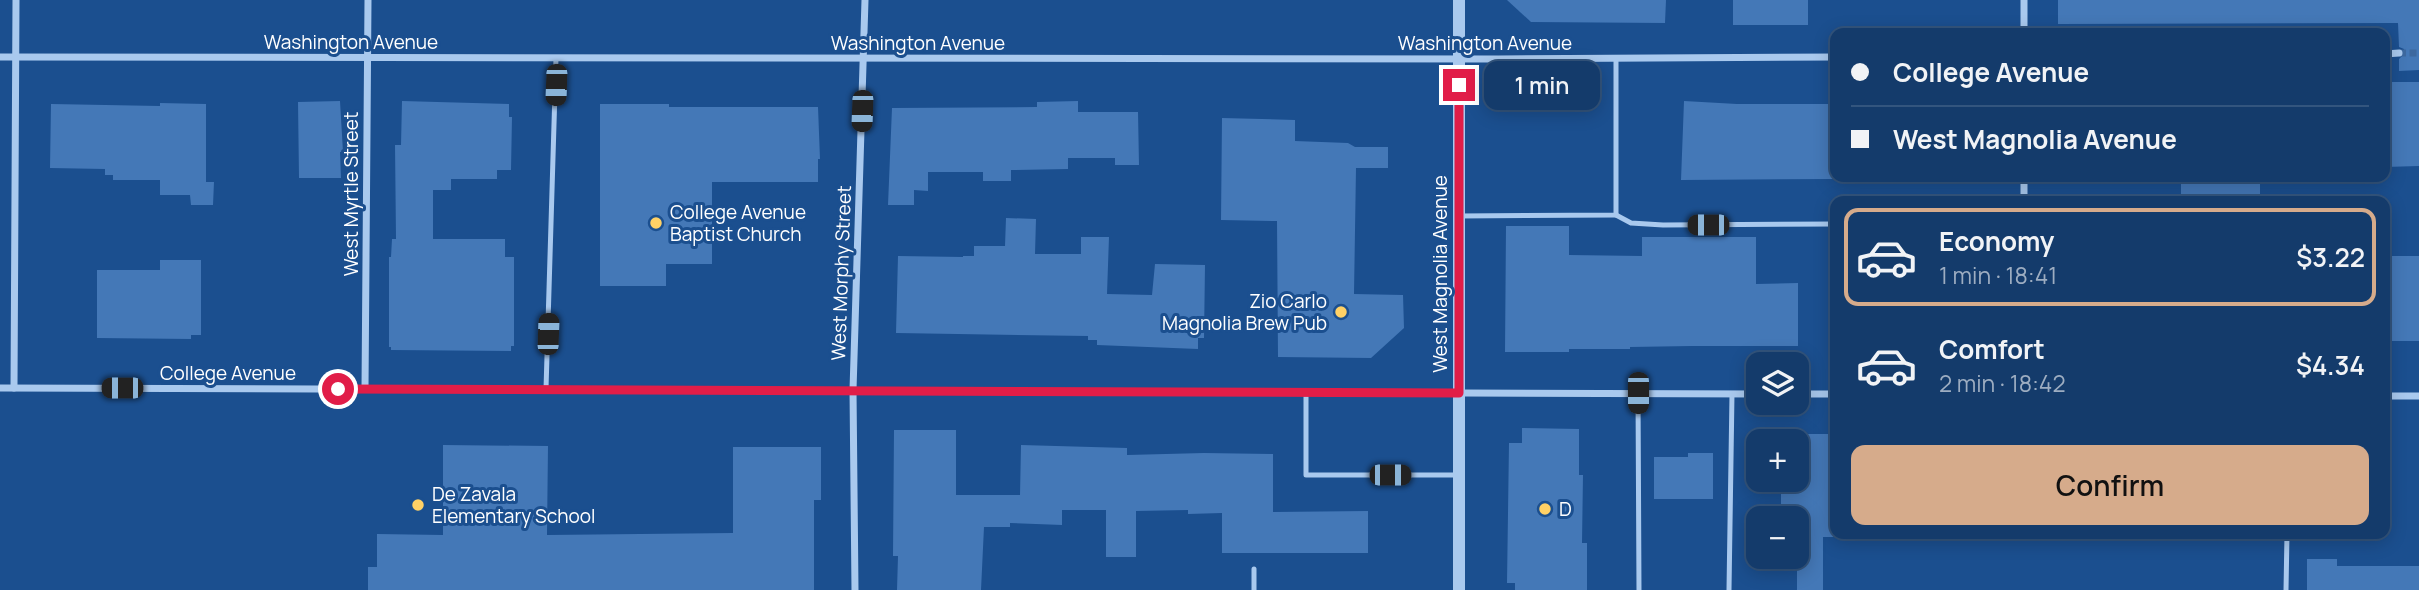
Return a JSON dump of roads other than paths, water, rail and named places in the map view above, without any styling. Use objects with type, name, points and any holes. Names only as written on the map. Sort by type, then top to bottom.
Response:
[{"type":"street","points":[[14,388],[16,0]]},
{"type":"street","name":"West Myrtle Street","points":[[365,389],[368,0]]},
{"type":"street","name":"West Morphy Street","points":[[855,590],[853,390],[865,0]]},
{"type":"street","name":"West Magnolia Avenue","points":[[1459,0],[1459,590]]},
{"type":"street","points":[[2024,0],[2024,28]]},
{"type":"street","points":[[2390,54],[2399,54]]},
{"type":"street","name":"Washington Avenue","points":[[0,57],[1830,57]]},
{"type":"street","name":"College Avenue","points":[[0,388],[1746,394]]},
{"type":"street","points":[[1809,394],[1830,394]]},
{"type":"street","points":[[2390,396],[2419,396]]},
{"type":"lane","points":[[546,389],[556,58]]},
{"type":"lane","points":[[1615,58],[1615,215]]},
{"type":"lane","points":[[1459,216],[1615,215],[1631,223],[1662,225],[1830,224]]},
{"type":"lane","points":[[1306,392],[1306,475],[1459,475]]},
{"type":"lane","points":[[1638,393],[1639,590]]},
{"type":"lane","points":[[1729,590],[1732,394]]},
{"type":"lane","points":[[2286,590],[2287,539]]},
{"type":"lane","points":[[1254,569],[1254,590]]},
{"type":"tunnel","points":[[2399,53],[2419,53]]},
{"type":"place","name":"College Avenue Baptist Church","points":[[656,223]]},
{"type":"place","name":"Zio Carlo Magnolia Brew Pub","points":[[1341,312]]},
{"type":"place","name":"De Zavala Elementary School","points":[[418,505]]},
{"type":"place","name":"D","points":[[1545,509]]}]
